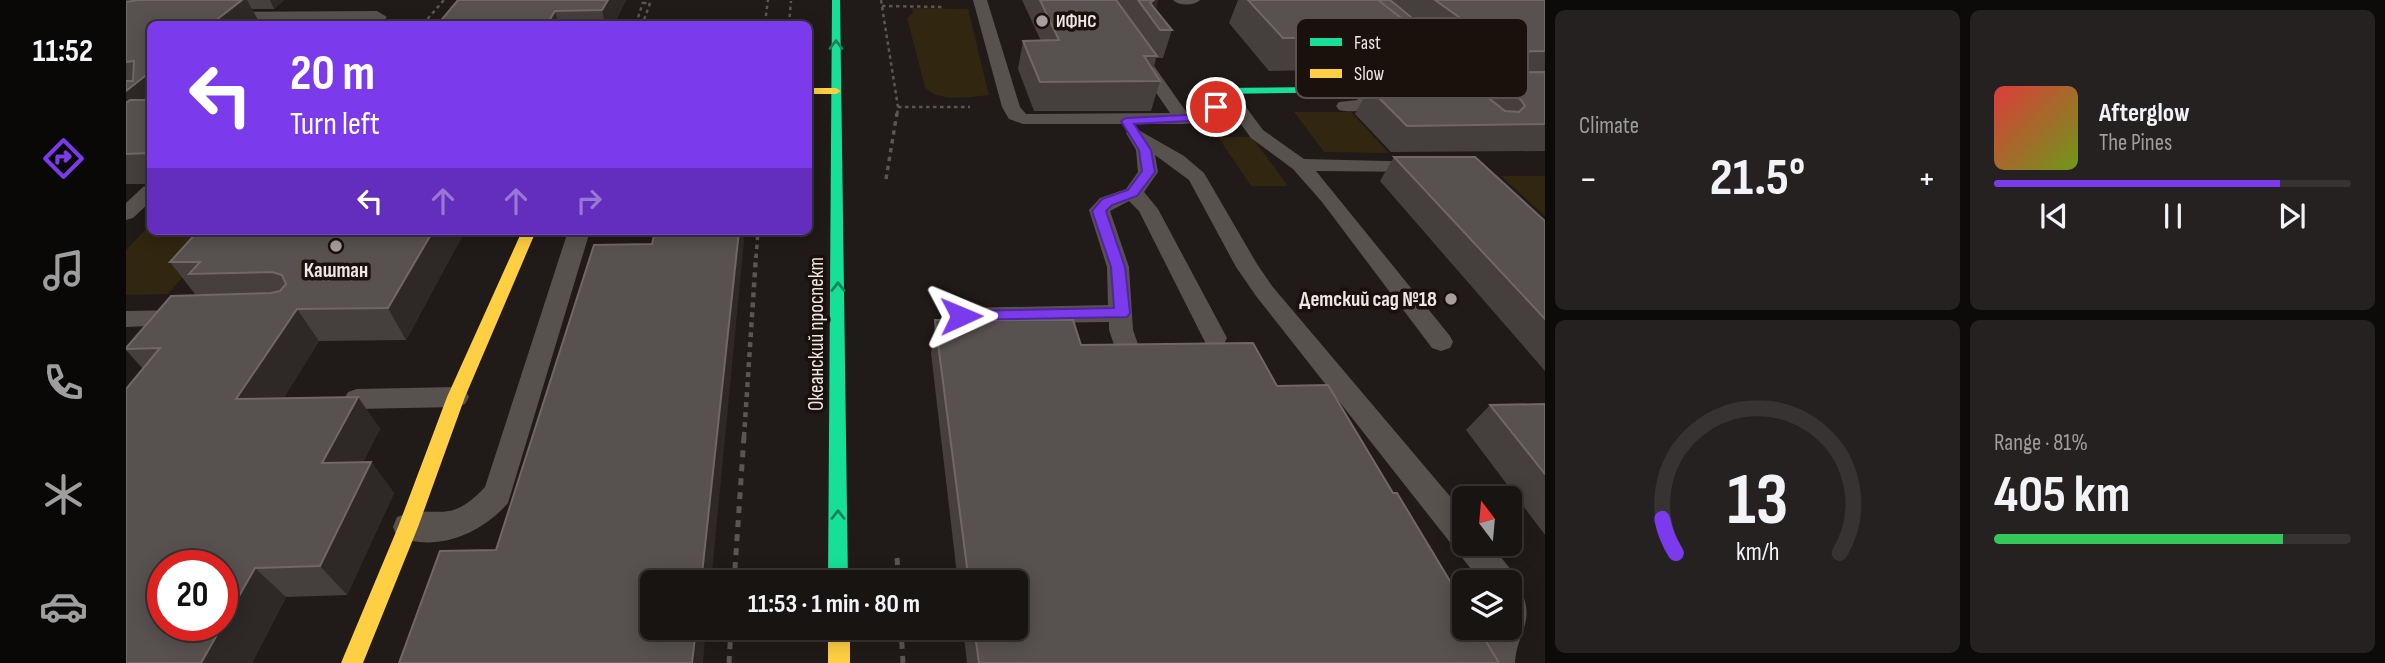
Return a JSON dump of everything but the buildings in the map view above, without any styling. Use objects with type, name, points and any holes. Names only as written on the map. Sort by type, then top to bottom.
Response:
[{"type":"main road","name":"Океанский проспект","points":[[836,0],[838,570]]},
{"type":"main road","points":[[1223,91],[1296,90]]},
{"type":"main road","points":[[812,91],[836,91]]},
{"type":"main road","points":[[352,663],[408,527],[456,397],[527,235]]},
{"type":"main road","points":[[839,640],[839,663]]},
{"type":"lane","points":[[1180,0],[1193,0]]},
{"type":"lane","points":[[981,3],[1015,114],[1028,121],[1133,129],[1207,117],[1215,113],[1215,93],[1223,91],[1257,134],[1300,165],[1329,198],[1441,342]]},
{"type":"lane","points":[[214,16],[377,15],[380,17],[376,21]]},
{"type":"lane","points":[[1130,44],[1183,120]]},
{"type":"lane","points":[[1345,106],[1366,104],[1369,101],[1366,98]]},
{"type":"lane","points":[[1132,367],[1123,339],[1118,267],[1099,211],[1107,202],[1133,193],[1148,172],[1145,150],[1133,129]]},
{"type":"lane","points":[[1133,129],[1197,177],[1264,291],[1452,521]]},
{"type":"lane","points":[[1300,165],[1445,166]]},
{"type":"lane","points":[[1133,193],[1148,209],[1215,338]]},
{"type":"lane","points":[[408,527],[457,526],[480,515],[498,494],[578,235]]},
{"type":"lane","points":[[961,316],[1122,313]]},
{"type":"lane","points":[[126,319],[203,317]]},
{"type":"lane","points":[[357,399],[456,397]]},
{"type":"lane","points":[[1481,556],[1492,570]]},
{"type":"lane","points":[[1497,663],[1503,640]]},
{"type":"path","points":[[426,21],[444,0]]},
{"type":"path","points":[[765,21],[768,0]]},
{"type":"path","points":[[789,21],[791,0]]},
{"type":"path","points":[[637,21],[644,1],[650,3],[646,21]]},
{"type":"path","points":[[882,6],[981,3]]},
{"type":"path","points":[[898,107],[978,107]]},
{"type":"path","points":[[735,570],[758,235]]},
{"type":"path","points":[[729,663],[730,640]]},
{"type":"path","points":[[902,640],[904,663]]},
{"type":"shaded area","points":[[912,8],[968,9],[989,95],[946,97],[925,87],[907,18],[913,13]]},
{"type":"shaded area","points":[[1294,112],[1351,112],[1389,153],[1324,152]]},
{"type":"shaded area","points":[[1218,137],[1252,137],[1288,186],[1251,186]]},
{"type":"shaded area","points":[[1501,176],[1545,176],[1545,216]]},
{"type":"shaded area","points":[[147,228],[147,235],[220,235],[168,294],[126,295],[126,250]]},
{"type":"traffic: fast","points":[[836,0],[838,570]]},
{"type":"traffic: fast","points":[[1220,91],[1296,90]]},
{"type":"traffic: slow","points":[[812,91],[836,91]]},
{"type":"traffic: slow","points":[[352,663],[408,527],[456,397],[527,235]]},
{"type":"traffic: slow","points":[[839,640],[839,663]]},
{"type":"place","name":"ИФНС","points":[[1042,21]]},
{"type":"place","name":"Каштан","points":[[336,246]]},
{"type":"place","name":"Детский сад №18","points":[[1451,299]]},
{"type":"route","points":[[961,316],[1122,313],[1118,267],[1099,211],[1107,202],[1133,193],[1148,172],[1145,150],[1139,137],[1126,121],[1207,117],[1215,113],[1216,107]]}]
